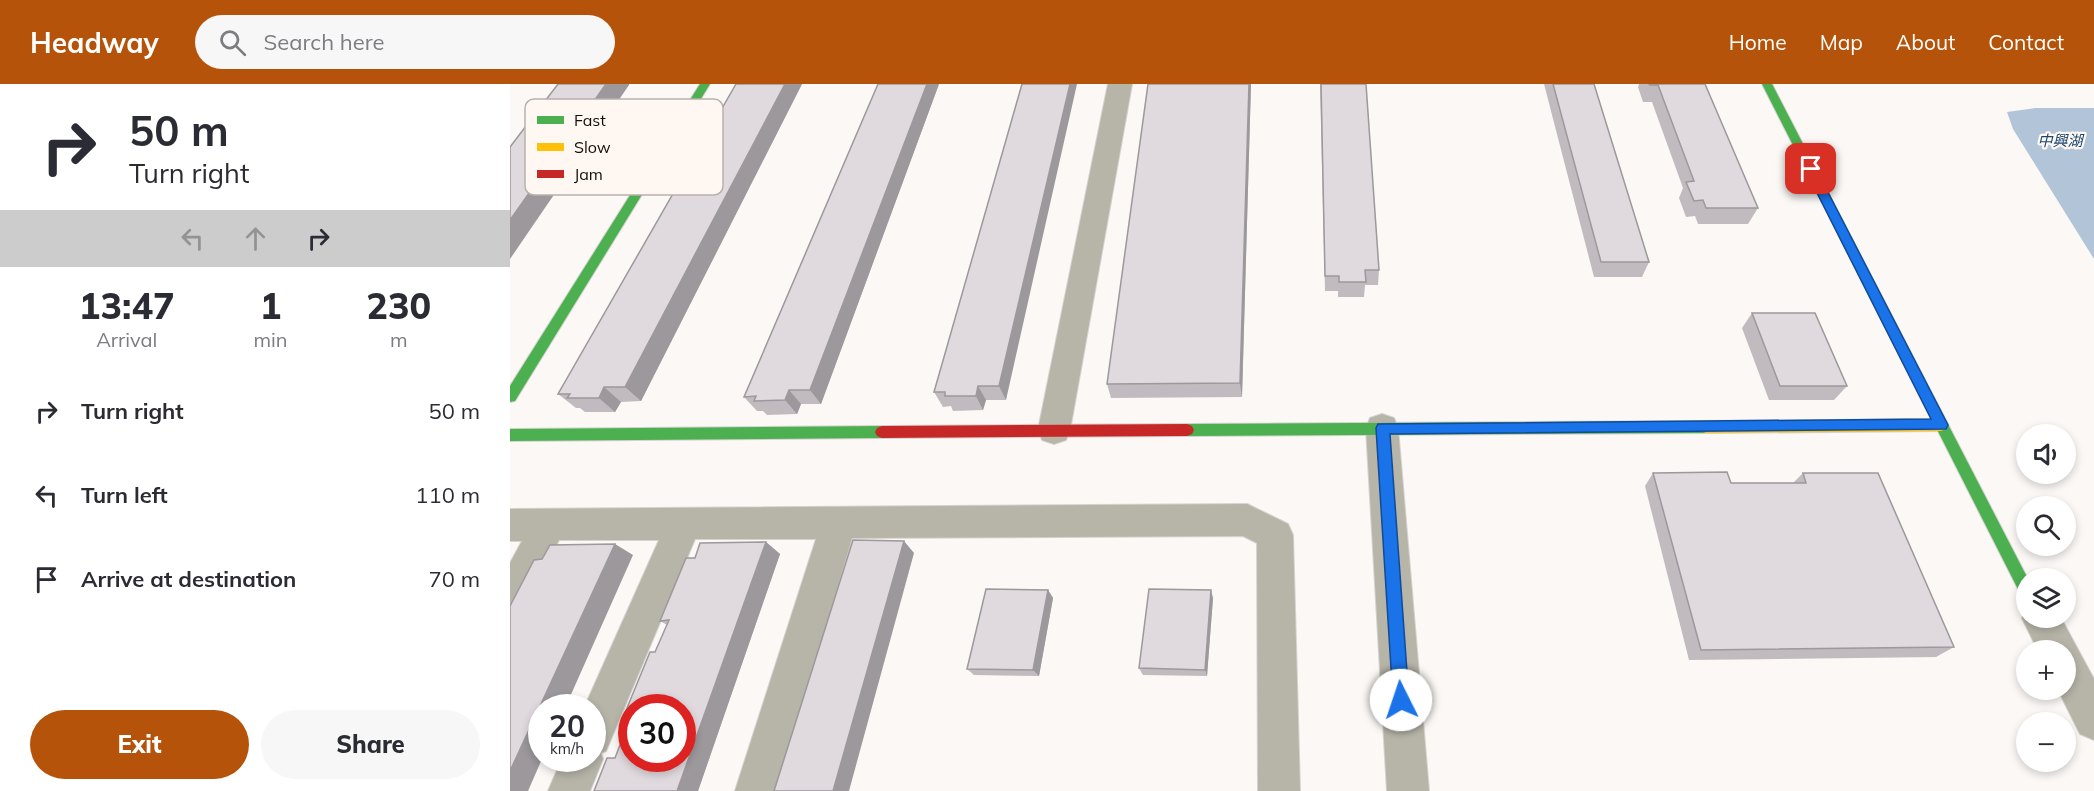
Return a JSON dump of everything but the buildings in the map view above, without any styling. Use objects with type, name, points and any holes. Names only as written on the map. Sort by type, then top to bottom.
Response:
[{"type":"street","points":[[696,99],[705,84]]},
{"type":"street","points":[[1054,430],[1120,84]]},
{"type":"street","points":[[1767,84],[2016,571]]},
{"type":"street","points":[[510,397],[636,195]]},
{"type":"street","points":[[510,435],[1941,425]]},
{"type":"street","points":[[1382,428],[1408,791]]},
{"type":"street","points":[[510,525],[1247,520],[1275,535],[1279,791]]},
{"type":"street","points":[[756,791],[839,523]]},
{"type":"street","points":[[606,704],[684,524]]},
{"type":"street","points":[[510,599],[549,525]]},
{"type":"street","points":[[2076,685],[2094,720]]},
{"type":"street","points":[[569,791],[577,772]]},
{"type":"water","name":"中興湖","points":[[2035,108],[2094,108],[2094,259],[2013,129],[2007,112]]},
{"type":"traffic: fast","points":[[696,99],[705,84]]},
{"type":"traffic: fast","points":[[1767,84],[2016,570]]},
{"type":"traffic: fast","points":[[510,397],[636,195]]},
{"type":"traffic: fast","points":[[1187,430],[1706,427]]},
{"type":"traffic: fast","points":[[510,435],[882,432]]},
{"type":"traffic: slow","points":[[1706,427],[1941,425]]},
{"type":"traffic: jam","points":[[882,432],[1187,430]]},
{"type":"route","points":[[1401,700],[1382,428],[1941,425],[1811,169]]}]
